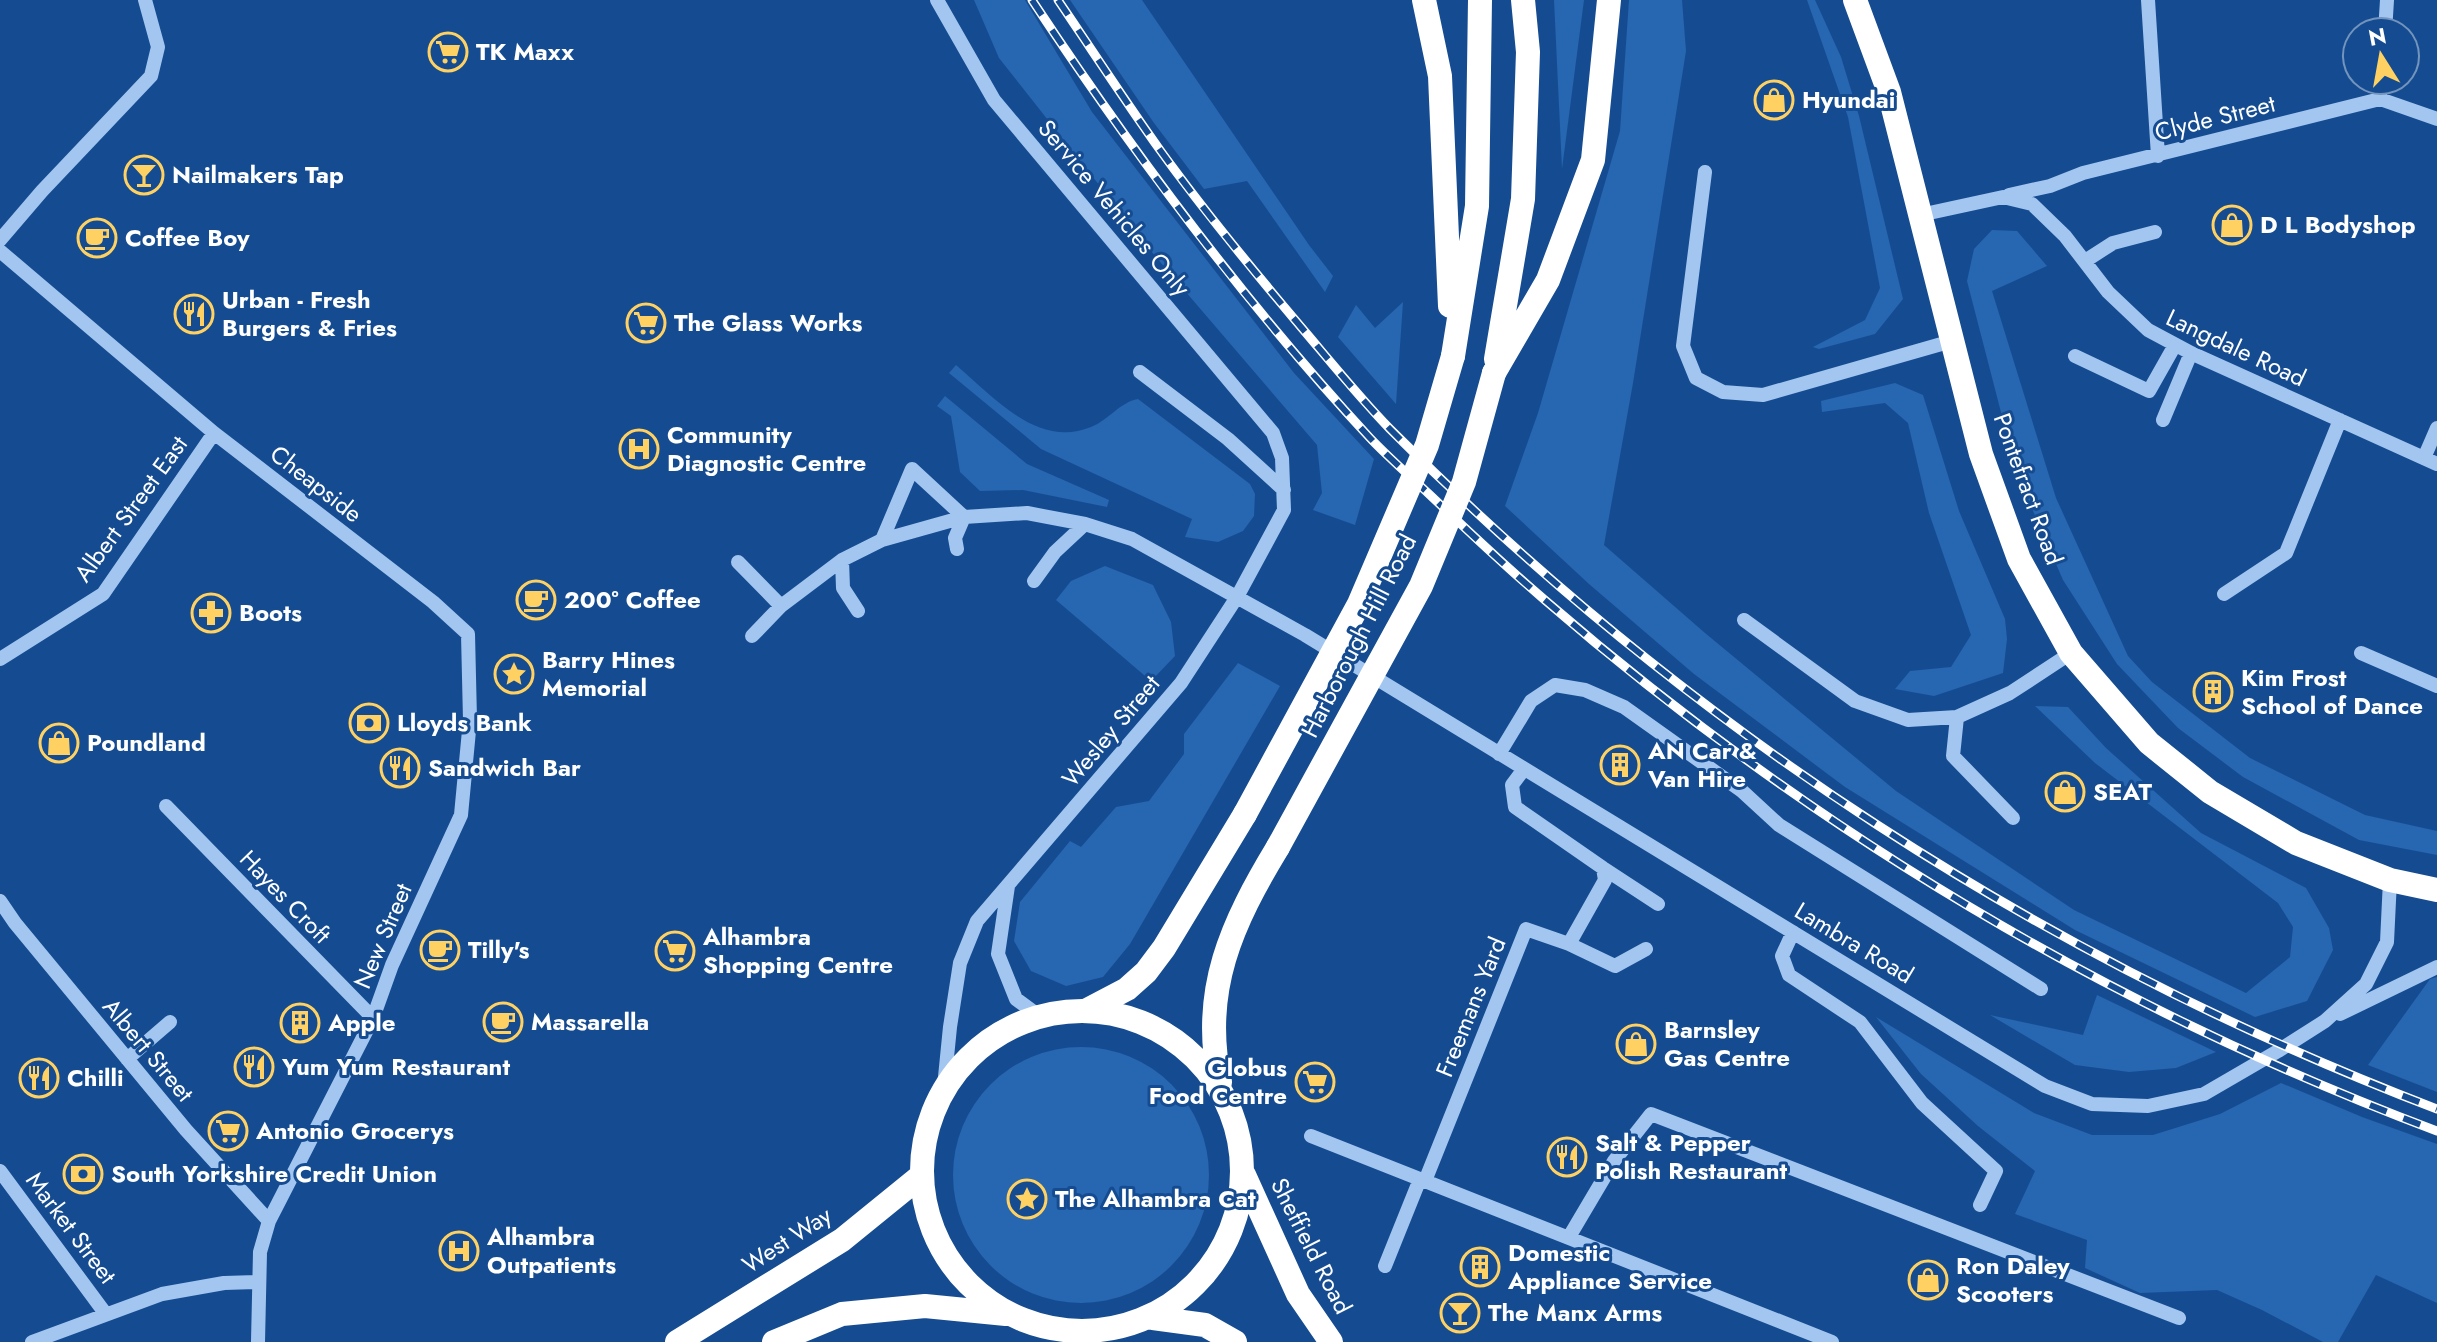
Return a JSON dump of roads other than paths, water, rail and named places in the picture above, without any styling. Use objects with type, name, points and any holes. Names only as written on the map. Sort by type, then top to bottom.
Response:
[{"type":"highway","points":[[1424,0],[1440,76],[1453,356]]},
{"type":"highway","name":"Harborough Hill Road","points":[[1087,1010],[1127,989],[1146,972],[1164,948],[1245,814],[1359,604],[1427,445],[1453,356],[1477,206],[1480,0]]},
{"type":"highway","name":"Harborough Hill Road","points":[[1221,1089],[1212,1025],[1220,973],[1253,889],[1421,586],[1464,482],[1494,373],[1523,199],[1528,52],[1523,0]]},
{"type":"highway","points":[[1494,373],[1548,280],[1593,160],[1609,0]]},
{"type":"highway","name":"Pontefract Road","points":[[1855,0],[1889,92],[1981,454],[2019,559],[2071,653],[2149,743],[2210,792],[2296,843],[2390,880],[2437,890]]},
{"type":"highway","points":[[1087,1010],[1127,1016],[1164,1033],[1196,1057],[1221,1089],[1238,1130],[1244,1175],[1237,1218],[1218,1257],[1190,1291],[1153,1318],[1119,1328],[1081,1332],[1044,1327],[1009,1314],[975,1292],[948,1261],[930,1224],[922,1175],[922,1151],[930,1117],[944,1087],[970,1056],[1001,1032],[1039,1016],[1087,1010]]},
{"type":"highway","name":"West Way","points":[[677,1342],[842,1240],[922,1175]]},
{"type":"highway","name":"Sheffield Road","points":[[1244,1175],[1298,1294],[1331,1342]]},
{"type":"highway","points":[[774,1342],[842,1314],[925,1306],[1009,1314]]},
{"type":"highway","points":[[1153,1318],[1205,1325],[1235,1342]]},
{"type":"street","points":[[0,240],[151,76],[158,47],[145,0]]},
{"type":"street","name":"Service Vehicles Only","points":[[937,0],[994,100],[1273,433]]},
{"type":"street","points":[[2148,0],[2158,156]]},
{"type":"street","points":[[2380,96],[2380,99],[2437,119]]},
{"type":"street","name":"Clyde Street","points":[[2003,197],[2050,186],[2083,173],[2380,99]]},
{"type":"street","points":[[1705,172],[1683,346],[1696,378],[1723,392],[1763,395],[1952,341]]},
{"type":"street","points":[[1920,215],[2003,197]]},
{"type":"street","name":"Langdale Road","points":[[2003,197],[2032,204],[2065,236],[2128,313],[2148,330],[2191,353],[2431,461]]},
{"type":"street","points":[[2085,261],[2113,243],[2155,232]]},
{"type":"street","name":"Cheapside","points":[[0,251],[214,433],[433,602],[468,634],[470,720],[461,815]]},
{"type":"street","points":[[2075,356],[2149,391],[2175,345]]},
{"type":"street","points":[[2163,420],[2191,353]]},
{"type":"street","points":[[1140,372],[1228,439],[1284,490]]},
{"type":"street","points":[[2224,594],[2286,553],[2340,420]]},
{"type":"street","points":[[2431,461],[2437,428]]},
{"type":"street","name":"Albert Street East","points":[[0,659],[103,594],[214,433]]},
{"type":"street","name":"Wesley Street","points":[[944,1087],[960,963],[977,921],[1181,683],[1237,597],[1275,530],[1284,510],[1284,490],[1282,458],[1273,433]]},
{"type":"street","points":[[882,540],[912,469],[964,517],[955,538],[957,549]]},
{"type":"street","name":"Lambra Road","points":[[752,636],[781,606],[842,560],[882,540],[964,517],[1027,513],[1085,524],[1142,544],[1305,635],[2045,1086],[2092,1104],[2148,1106],[2204,1094],[2325,1021],[2366,984],[2381,959],[2387,942],[2390,880]]},
{"type":"street","points":[[1034,581],[1055,552],[1085,524]]},
{"type":"street","points":[[842,560],[843,588],[858,611]]},
{"type":"street","points":[[738,562],[781,606]]},
{"type":"street","points":[[1744,620],[1855,701],[1908,720],[1957,717],[2010,693],[2071,653]]},
{"type":"street","points":[[2361,653],[2437,686]]},
{"type":"street","points":[[1499,754],[1531,701],[1555,685],[1585,690],[1624,707],[1742,791],[1779,825],[2041,989]]},
{"type":"street","points":[[1957,717],[1953,756],[2013,818]]},
{"type":"street","points":[[1524,769],[1512,785],[1515,807],[1658,904]]},
{"type":"street","name":"Hayes Croft","points":[[166,806],[373,1018]]},
{"type":"street","name":"New Street","points":[[258,1342],[260,1252],[269,1221],[373,1018],[392,965],[461,815]]},
{"type":"street","points":[[1569,944],[1605,880],[1603,868]]},
{"type":"street","points":[[1008,886],[998,954],[1016,999],[1039,1016]]},
{"type":"street","name":"Albert Street","points":[[0,901],[186,1130],[269,1221]]},
{"type":"street","name":"Freemans Yard","points":[[1422,1180],[1526,929],[1569,944],[1615,966],[1646,949]]},
{"type":"street","points":[[1793,932],[1782,956],[1789,975],[1860,1022],[1922,1103],[1996,1171],[1980,1205]]},
{"type":"street","points":[[2325,1021],[2437,967]]},
{"type":"street","points":[[127,1059],[170,1022]]},
{"type":"street","points":[[1569,1237],[1614,1161],[1651,1114],[2179,1318]]},
{"type":"street","points":[[1311,1136],[1832,1342]]},
{"type":"street","name":"Market Street","points":[[0,1171],[105,1313]]},
{"type":"street","points":[[1385,1266],[1422,1180]]},
{"type":"street","points":[[32,1342],[162,1294],[224,1283],[258,1282]]},
{"type":"railway","points":[[1032,0],[1192,226],[1323,386],[1377,445],[1487,549],[1647,684],[1751,763],[1858,837],[1968,906],[2081,970],[2315,1082],[2437,1131]]},
{"type":"railway","points":[[1058,0],[1147,132],[1194,195],[1367,404],[1505,538],[1624,641],[1748,736],[1877,825],[2011,907],[2148,981],[2291,1049],[2437,1109]]},
{"type":"place","name":"TK Maxx","points":[[448,52]]},
{"type":"place","name":"Hyundai","points":[[1774,100]]},
{"type":"place","name":"Nailmakers Tap","points":[[144,175]]},
{"type":"place","name":"D L Bodyshop","points":[[2232,225]]},
{"type":"place","name":"Coffee Boy","points":[[97,238]]},
{"type":"place","name":"Urban - Fresh Burgers & Fries","points":[[194,314]]},
{"type":"place","name":"The Glass Works","points":[[646,323]]},
{"type":"place","name":"Community Diagnostic Centre","points":[[639,449]]},
{"type":"place","name":"200° Coffee","points":[[536,600]]},
{"type":"place","name":"Boots","points":[[211,613]]},
{"type":"place","name":"Barry Hines Memorial","points":[[514,674]]},
{"type":"place","name":"Kim Frost School of Dance","points":[[2213,692]]},
{"type":"place","name":"Lloyds Bank","points":[[369,723]]},
{"type":"place","name":"Poundland","points":[[59,743]]},
{"type":"place","name":"AN Car & Van Hire","points":[[1620,765]]},
{"type":"place","name":"Sandwich Bar","points":[[400,768]]},
{"type":"place","name":"SEAT","points":[[2065,792]]},
{"type":"place","name":"Tilly's","points":[[440,950]]},
{"type":"place","name":"Alhambra Shopping Centre","points":[[675,951]]},
{"type":"place","name":"Massarella","points":[[503,1022]]},
{"type":"place","name":"Apple","points":[[300,1023]]},
{"type":"place","name":"Barnsley Gas Centre","points":[[1636,1044]]},
{"type":"place","name":"Yum Yum Restaurant","points":[[254,1067]]},
{"type":"place","name":"Chilli","points":[[39,1078]]},
{"type":"place","name":"Globus Food Centre","points":[[1315,1082]]},
{"type":"place","name":"Antonio Grocerys","points":[[228,1131]]},
{"type":"place","name":"Salt & Pepper Polish Restaurant","points":[[1567,1157]]},
{"type":"place","name":"South Yorkshire Credit Union","points":[[83,1174]]},
{"type":"place","name":"The Alhambra Cat","points":[[1027,1199]]},
{"type":"place","name":"Alhambra Outpatients","points":[[459,1251]]},
{"type":"place","name":"Domestic Appliance Service","points":[[1480,1267]]},
{"type":"place","name":"Ron Daley Scooters","points":[[1928,1280]]},
{"type":"place","name":"The Manx Arms","points":[[1460,1313]]}]
